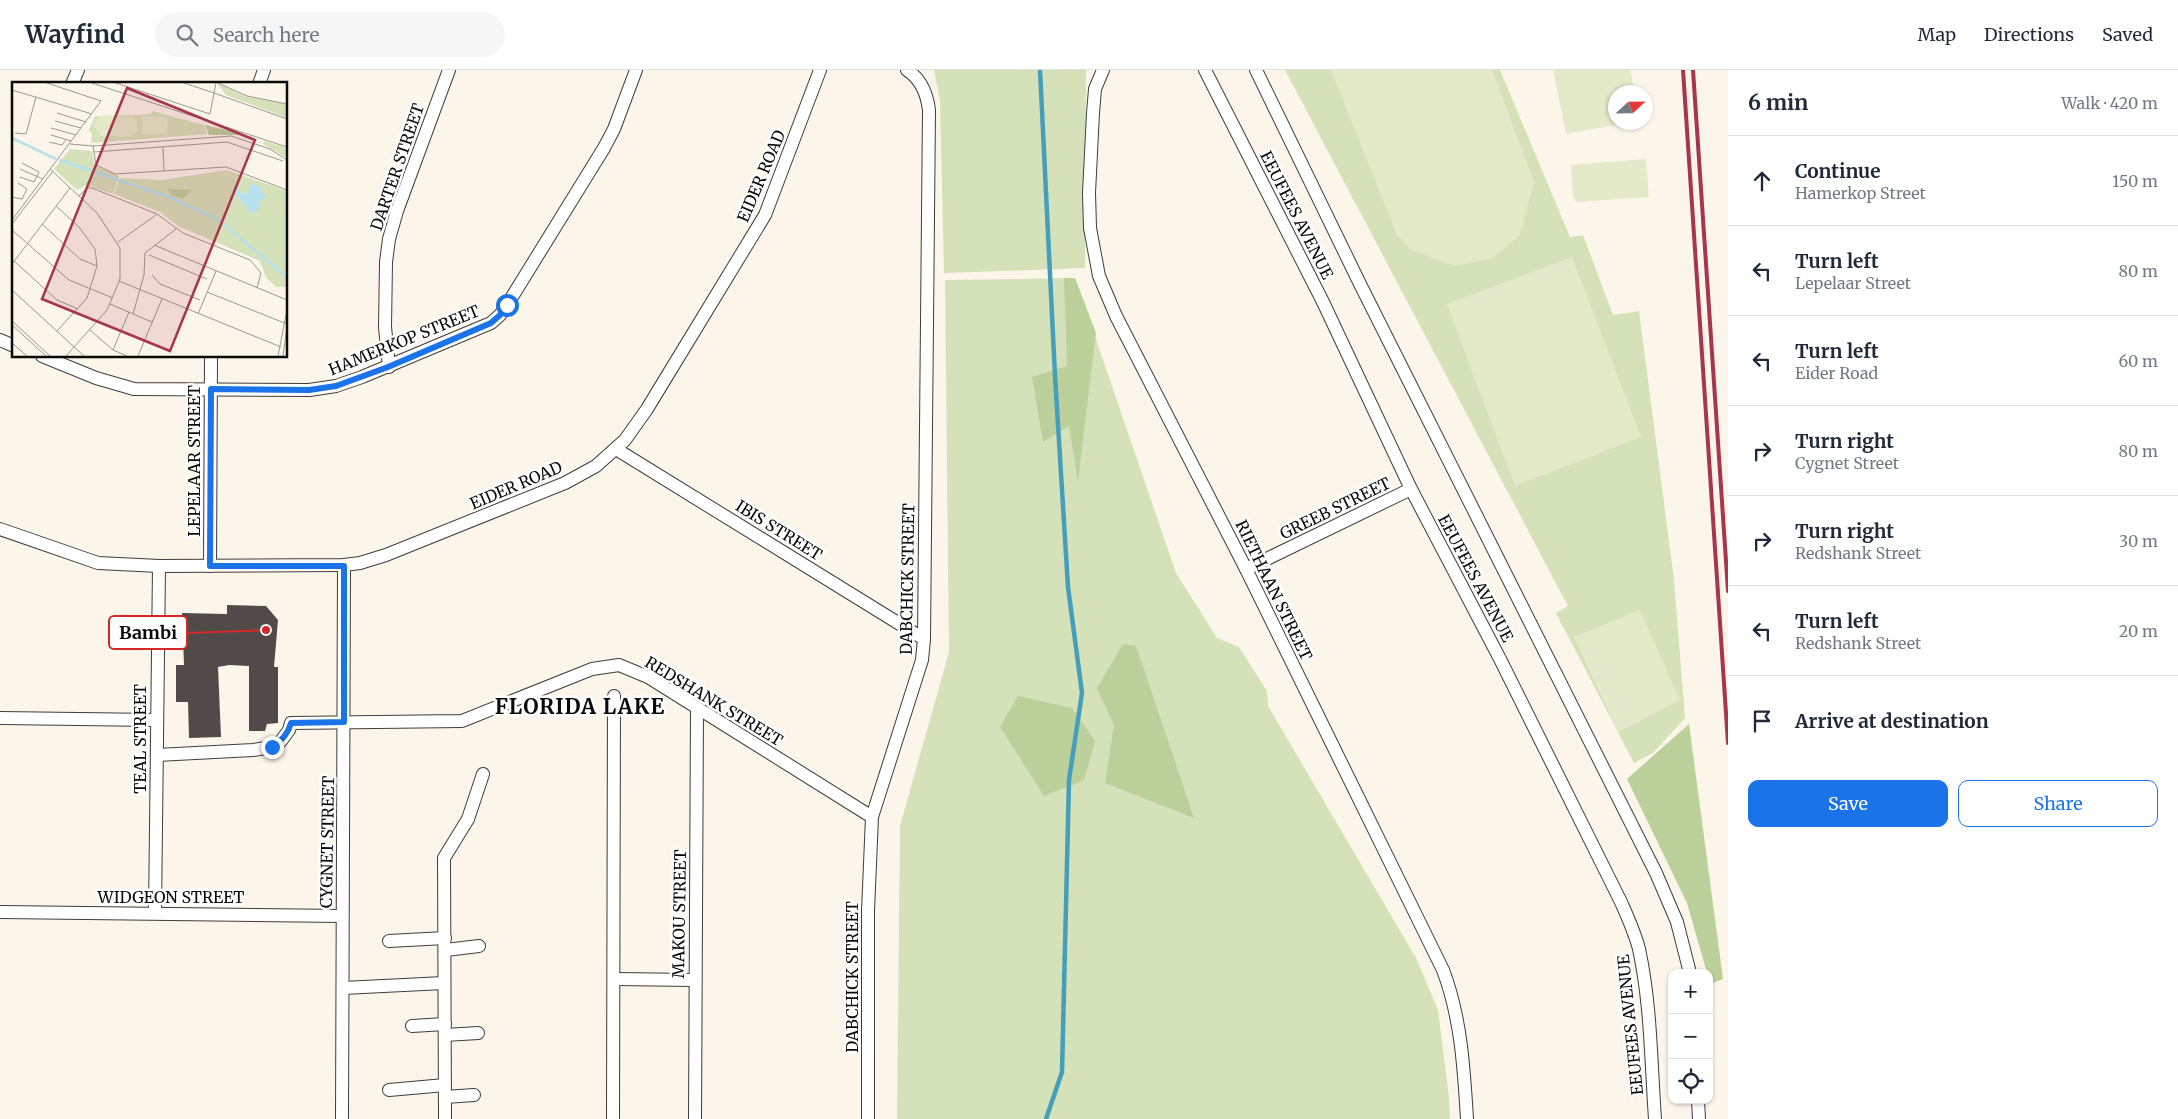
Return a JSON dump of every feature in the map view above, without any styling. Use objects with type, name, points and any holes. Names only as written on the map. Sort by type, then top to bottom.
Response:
[{"type":"street","points":[[73,82],[78,70]]},
{"type":"street","points":[[260,82],[264,70]]},
{"type":"street","name":"DARTER STREET","points":[[388,367],[385,327],[386,262],[389,239],[397,211],[449,70]]},
{"type":"street","name":"HAMERKOP STREET","points":[[47,358],[128,388],[169,390],[321,390],[388,367],[491,323],[500,315],[604,148],[614,129],[636,70]]},
{"type":"street","name":"EIDER ROAD","points":[[0,529],[98,563],[159,566],[344,566],[386,555],[526,500],[583,474],[616,449],[647,409],[762,221],[820,70]]},
{"type":"street","name":"DABCHICK STREET","points":[[868,1119],[868,911],[872,818],[920,670],[924,639],[929,110],[927,97],[921,84],[907,70]]},
{"type":"street","name":"RIETHAAN STREET","points":[[1103,70],[1095,89],[1089,193],[1090,228],[1099,276],[1116,316],[1246,569],[1443,970],[1451,991],[1458,1025],[1467,1119]]},
{"type":"street","name":"EEUFEES AVENUE","points":[[1205,70],[1323,302],[1412,489],[1500,660],[1634,931],[1642,966],[1648,1016],[1656,1119]]},
{"type":"street","name":"EEUFEES AVENUE","points":[[1256,70],[1360,284],[1656,872],[1677,922],[1689,969]]},
{"type":"street","points":[[0,340],[12,345]]},
{"type":"street","name":"LEPELAAR STREET","points":[[210,566],[211,358]]},
{"type":"street","name":"IBIS STREET","points":[[616,449],[924,639]]},
{"type":"street","name":"GREEB STREET","points":[[1246,569],[1412,489]]},
{"type":"street","name":"TEAL STREET","points":[[155,913],[159,566]]},
{"type":"street","name":"CYGNET STREET","points":[[342,1119],[344,566]]},
{"type":"street","name":"REDSHANK STREET","points":[[157,755],[265,748],[281,741],[289,730],[291,723],[462,721],[592,669],[619,666],[648,677],[872,818]]},
{"type":"street","points":[[613,1119],[614,696]]},
{"type":"street","name":"MAKOU STREET","points":[[695,1119],[697,708]]},
{"type":"street","points":[[0,718],[156,720]]},
{"type":"street","points":[[445,1119],[444,983],[446,944],[444,858],[471,814],[483,774]]},
{"type":"street","name":"WIDGEON STREET","points":[[0,912],[342,916]]},
{"type":"street","points":[[389,941],[479,946]]},
{"type":"street","points":[[614,979],[695,980]]},
{"type":"street","points":[[343,988],[444,983]]},
{"type":"street","points":[[412,1026],[478,1033]]},
{"type":"street","points":[[389,1090],[445,1091],[474,1095]]},
{"type":"street","points":[[1698,1104],[1699,1119]]},
{"type":"green space","points":[[934,70],[1086,70],[1085,268],[944,273],[940,102]]},
{"type":"green space","points":[[1285,70],[1500,70],[1570,237],[1583,235],[1613,315],[1639,311],[1674,580],[1685,718],[1653,753],[1634,763],[1556,613],[1568,606]]},
{"type":"green space","points":[[1331,70],[1492,70],[1534,182],[1520,235],[1493,258],[1455,266],[1411,250],[1397,235]]},
{"type":"green space","points":[[1553,70],[1630,70],[1633,85],[1608,85],[1608,126],[1566,134]]},
{"type":"green space","points":[[1646,159],[1649,197],[1576,202],[1573,195],[1571,165]]},
{"type":"green space","points":[[1572,257],[1641,437],[1515,486],[1447,304]]},
{"type":"green space","points":[[1064,278],[1075,278],[1096,333],[1078,481],[1069,426],[1043,442],[1032,377],[1067,366]]},
{"type":"green space","points":[[1075,278],[1176,573],[1217,638],[1239,647],[1267,691],[1268,706],[1416,958],[1438,1010],[1450,1119],[897,1119],[900,826],[949,652],[945,280]]},
{"type":"green space","points":[[1640,610],[1680,700],[1618,732],[1574,637]]},
{"type":"green space","points":[[1123,644],[1136,646],[1194,818],[1105,783],[1114,725],[1097,688]]},
{"type":"green space","points":[[1018,696],[1072,708],[1095,741],[1084,780],[1044,796],[1000,727]]},
{"type":"green space","points":[[1689,724],[1723,979],[1713,983],[1713,969],[1706,969],[1687,903],[1627,779]]},
{"type":"building","points":[[227,605],[266,606],[278,620],[274,667],[278,667],[278,723],[267,724],[265,731],[249,731],[249,666],[229,665],[218,667],[221,737],[189,738],[188,702],[176,702],[176,665],[184,665],[182,613],[227,614]]},
{"type":"waterway","points":[[1040,70],[1055,376],[1068,587],[1082,693],[1069,780],[1062,1072],[1046,1119]]},
{"type":"railway","points":[[1683,70],[1728,743]]},
{"type":"railway","points":[[1693,70],[1728,591]]},
{"type":"place","name":"Bambi","points":[[266,630]]},
{"type":"district","name":"FLORIDA LAKE","points":[[580,707]]},
{"type":"route","points":[[272,747],[281,741],[289,730],[291,723],[344,722],[344,566],[210,566],[211,389],[321,390],[336,386],[388,367],[491,323],[496,320],[507,305]]}]
